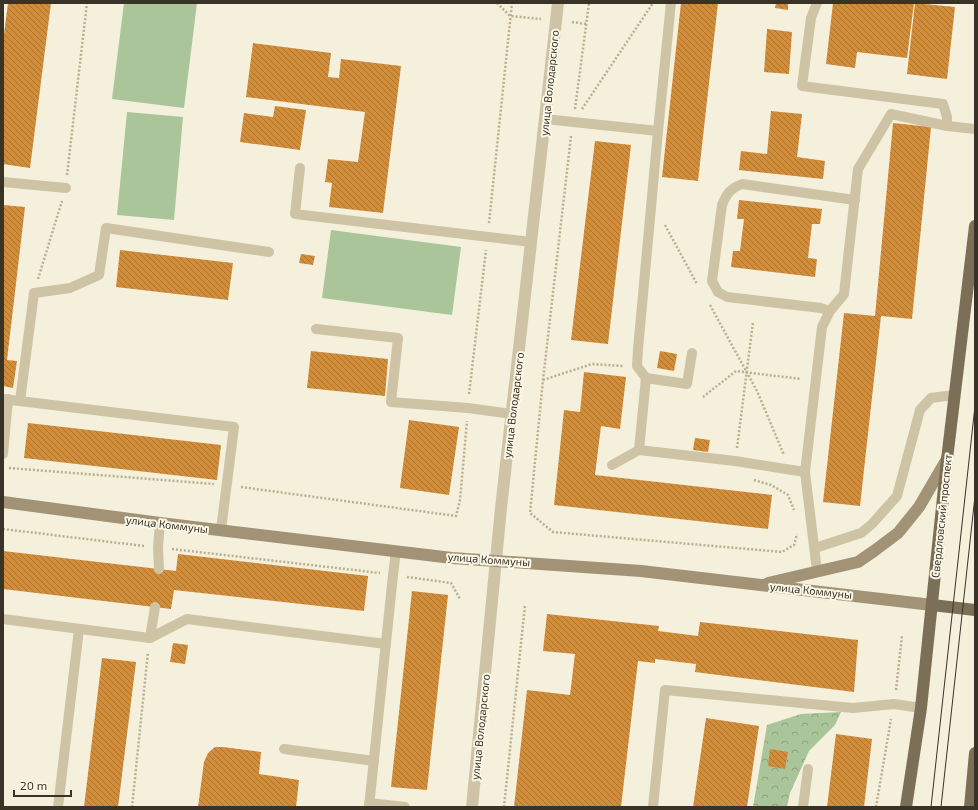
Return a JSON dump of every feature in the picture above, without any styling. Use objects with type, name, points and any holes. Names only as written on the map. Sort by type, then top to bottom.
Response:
[{"type":"main road","name":"Свердловский проспект","points":[[906,807],[920,708],[954,395],[975,226]]},
{"type":"main road","name":"улица Коммуны","points":[[932,605],[975,610]]},
{"type":"main road","points":[[970,807],[975,753]]},
{"type":"street","name":"улица Володарского","points":[[472,807],[496,560],[558,3]]},
{"type":"street","points":[[761,585],[858,562],[898,533],[919,507],[947,458]]},
{"type":"street","name":"улица Коммуны","points":[[3,502],[160,523],[452,558],[641,571],[932,605]]},
{"type":"lane","points":[[639,450],[646,378],[637,366],[638,349],[671,3]]},
{"type":"lane","points":[[817,3],[811,18],[802,86],[943,104],[947,118],[947,126]]},
{"type":"lane","points":[[817,571],[805,472],[822,327],[830,311],[844,294],[858,169],[891,114],[947,126],[975,129]]},
{"type":"lane","points":[[545,119],[658,131]]},
{"type":"lane","points":[[300,168],[295,214],[531,242]]},
{"type":"lane","points":[[3,182],[66,188]]},
{"type":"lane","points":[[830,311],[821,308],[728,297],[718,292],[712,281],[722,205],[726,196],[732,189],[742,184],[855,200]]},
{"type":"lane","points":[[20,401],[34,292],[70,288],[99,275],[106,228],[269,252]]},
{"type":"lane","points":[[316,329],[398,338],[391,402],[468,408],[512,414]]},
{"type":"lane","points":[[646,378],[687,384],[692,353]]},
{"type":"lane","points":[[814,548],[860,533],[872,524],[897,496],[920,410],[931,398],[954,395]]},
{"type":"lane","points":[[3,454],[5,399],[234,427],[221,530]]},
{"type":"lane","points":[[612,465],[639,450],[736,461],[805,472]]},
{"type":"lane","points":[[159,569],[158,547],[160,523]]},
{"type":"lane","points":[[396,551],[369,805],[405,807]]},
{"type":"lane","points":[[150,638],[154,607]]},
{"type":"lane","points":[[3,619],[150,638],[187,619],[386,644]]},
{"type":"lane","points":[[58,807],[79,629]]},
{"type":"lane","points":[[653,807],[665,690],[853,708],[894,704],[920,708]]},
{"type":"lane","points":[[284,749],[374,761]]},
{"type":"lane","points":[[803,807],[808,769]]},
{"type":"path","points":[[34,292],[66,188],[86,3]]},
{"type":"path","points":[[456,516],[460,500],[468,408],[512,3]]},
{"type":"path","points":[[589,3],[573,122],[543,380],[530,513],[553,532],[782,552],[794,545],[798,530]]},
{"type":"path","points":[[573,122],[653,3]]},
{"type":"path","points":[[652,202],[698,285]]},
{"type":"path","points":[[708,302],[747,373],[791,470]]},
{"type":"path","points":[[736,461],[753,322]]},
{"type":"path","points":[[543,380],[592,364],[637,366]]},
{"type":"path","points":[[703,397],[736,371],[815,381]]},
{"type":"path","points":[[748,479],[771,485],[788,495],[795,512]]},
{"type":"path","points":[[3,529],[393,575],[451,584],[460,599]]},
{"type":"path","points":[[504,807],[525,605]]},
{"type":"path","points":[[876,807],[894,704],[902,636]]},
{"type":"path","points":[[132,807],[150,638]]},
{"type":"green space","points":[[124,3],[197,3],[184,108],[112,99]]},
{"type":"green space","points":[[127,112],[183,117],[174,220],[117,215]]},
{"type":"green space","points":[[331,230],[461,247],[452,315],[322,298]]},
{"type":"green space","points":[[841,712],[835,725],[809,751],[790,793],[787,807],[753,807],[767,725],[801,714]]},
{"type":"building","points":[[8,3],[51,3],[30,168],[3,164],[3,42]]},
{"type":"building","points":[[681,3],[718,3],[698,181],[662,177]]},
{"type":"building","points":[[776,3],[788,3],[788,10],[775,8]]},
{"type":"building","points":[[833,3],[914,3],[907,58],[857,52],[855,68],[826,64]]},
{"type":"building","points":[[915,3],[955,7],[947,79],[907,74]]},
{"type":"building","points":[[767,29],[792,32],[789,74],[764,72]]},
{"type":"building","points":[[253,43],[331,53],[328,77],[339,78],[341,59],[401,66],[383,213],[329,207],[332,183],[325,182],[328,159],[358,162],[365,112],[246,97]]},
{"type":"building","points":[[275,106],[306,110],[300,150],[240,142],[244,113],[273,117]]},
{"type":"building","points":[[771,111],[802,114],[797,157],[825,161],[823,179],[739,170],[741,151],[767,154]]},
{"type":"building","points":[[893,123],[931,127],[912,319],[881,316],[860,506],[823,502],[844,313],[875,316]]},
{"type":"building","points":[[595,141],[631,145],[608,344],[571,340]]},
{"type":"building","points":[[739,200],[822,209],[820,224],[812,224],[808,258],[817,259],[815,277],[731,267],[733,251],[740,251],[744,219],[737,219]]},
{"type":"building","points":[[3,205],[25,207],[7,360],[17,361],[13,388],[3,386]]},
{"type":"building","points":[[120,250],[233,263],[228,300],[116,287]]},
{"type":"building","points":[[301,254],[315,256],[313,265],[299,263]]},
{"type":"building","points":[[311,351],[388,359],[385,396],[307,388]]},
{"type":"building","points":[[660,351],[677,354],[674,371],[657,368]]},
{"type":"building","points":[[584,372],[626,377],[620,429],[601,426],[595,475],[772,495],[768,529],[554,505],[564,410],[580,412]]},
{"type":"building","points":[[409,420],[459,427],[449,495],[400,488]]},
{"type":"building","points":[[28,423],[221,445],[217,480],[24,458]]},
{"type":"building","points":[[695,438],[710,440],[708,452],[693,450]]},
{"type":"building","points":[[3,551],[176,571],[178,554],[368,576],[364,611],[174,590],[171,609],[3,589]]},
{"type":"building","points":[[412,591],[448,595],[427,790],[391,787]]},
{"type":"building","points":[[547,614],[659,626],[658,631],[698,636],[700,622],[858,640],[854,692],[695,672],[696,664],[655,659],[655,663],[638,661],[621,807],[514,807],[527,690],[570,695],[575,654],[543,651]]},
{"type":"building","points":[[173,643],[188,645],[185,664],[170,662]]},
{"type":"building","points":[[102,658],[136,662],[118,807],[84,807]]},
{"type":"building","points":[[706,718],[759,726],[747,807],[693,807]]},
{"type":"building","points":[[836,734],[872,739],[864,807],[827,807]]},
{"type":"building","points":[[215,747],[261,752],[259,774],[299,780],[296,807],[198,807],[204,762],[208,753]]},
{"type":"building","points":[[770,749],[788,752],[785,769],[768,766]]},
{"type":"tram line","points":[[931,807],[975,406]]},
{"type":"tram line","points":[[941,807],[975,496]]}]
